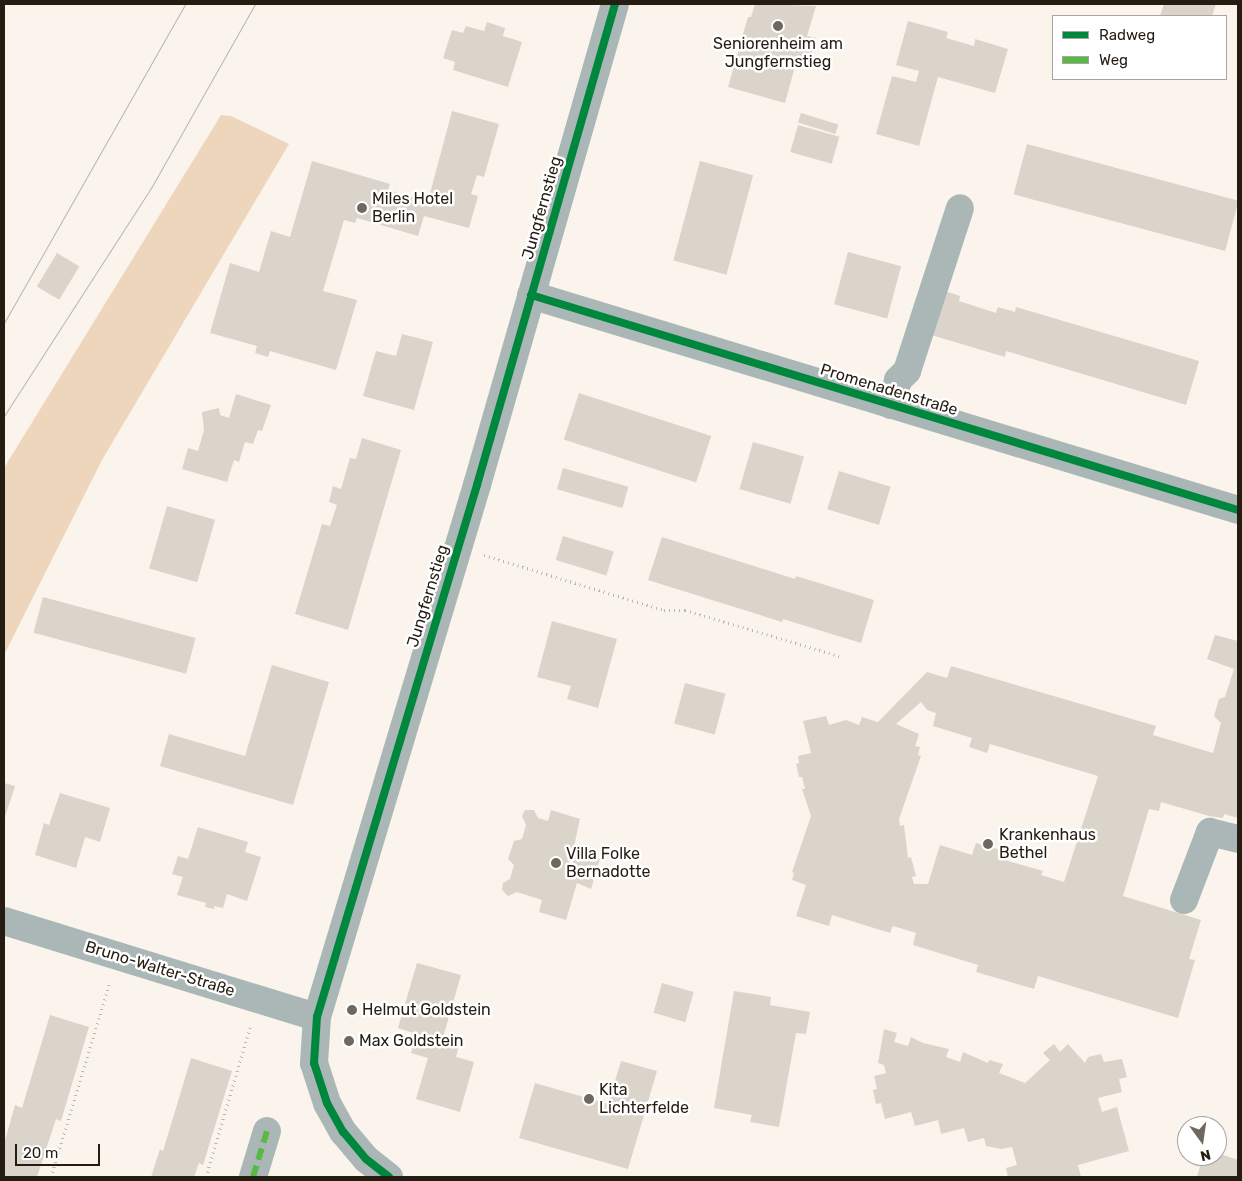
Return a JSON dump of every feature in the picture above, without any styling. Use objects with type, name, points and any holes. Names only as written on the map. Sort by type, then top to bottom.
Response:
[{"type":"street","name":"Jungfernstieg","points":[[383,1176],[343,1132],[327,1103],[314,1062],[317,1017],[531,295],[615,4]]},
{"type":"street","points":[[891,405],[898,380],[907,371],[960,208]]},
{"type":"street","name":"Promenadenstraße","points":[[531,295],[1238,510]]},
{"type":"street","points":[[1184,900],[1210,832],[1238,839]]},
{"type":"street","name":"Bruno-Walter-Straße","points":[[4,921],[317,1017]]},
{"type":"street","points":[[253,1177],[267,1131]]},
{"type":"path","points":[[481,554],[664,610],[685,610],[839,656]]},
{"type":"path","points":[[51,1177],[111,978]]},
{"type":"path","points":[[206,1177],[252,1022]]},
{"type":"shaded area","points":[[221,115],[231,116],[289,144],[102,460],[4,655],[4,468]]},
{"type":"building","points":[[755,4],[816,6],[807,36],[816,38],[809,62],[797,59],[785,103],[728,87],[748,17],[751,17]]},
{"type":"building","points":[[1164,4],[1216,4],[1212,15],[1160,15]]},
{"type":"building","points":[[908,21],[948,32],[946,38],[974,46],[975,39],[1008,49],[995,93],[938,77],[919,146],[876,134],[892,76],[916,82],[919,71],[896,65]]},
{"type":"building","points":[[487,22],[505,28],[503,36],[522,42],[508,87],[453,70],[455,62],[443,58],[452,30],[463,33],[466,26],[484,31]]},
{"type":"building","points":[[452,111],[499,124],[484,177],[477,175],[471,194],[478,196],[469,228],[424,216],[418,236],[357,218],[355,223],[344,220],[323,291],[357,300],[336,370],[270,351],[268,357],[255,353],[257,346],[210,333],[230,263],[259,272],[271,231],[290,237],[312,161],[390,184],[388,190],[428,201]]},
{"type":"building","points":[[801,113],[838,124],[835,134],[798,123]]},
{"type":"building","points":[[798,125],[839,137],[832,164],[790,152]]},
{"type":"building","points":[[1027,144],[1238,201],[1225,251],[1014,194]]},
{"type":"building","points":[[700,161],[753,175],[726,275],[673,260]]},
{"type":"building","points":[[848,252],[901,266],[887,318],[834,304]]},
{"type":"building","points":[[57,253],[79,266],[59,300],[37,286]]},
{"type":"building","points":[[941,290],[960,296],[959,301],[996,313],[998,307],[1015,312],[1016,307],[1199,361],[1186,405],[1006,351],[1005,357],[928,334]]},
{"type":"building","points":[[402,334],[433,342],[414,410],[363,396],[376,351],[396,356]]},
{"type":"building","points":[[579,393],[711,436],[696,483],[564,440]]},
{"type":"building","points":[[236,394],[271,405],[262,431],[258,430],[253,444],[245,442],[239,462],[234,460],[227,482],[182,469],[188,448],[198,451],[204,430],[202,412],[219,408],[220,415],[229,418]]},
{"type":"building","points":[[362,438],[401,450],[348,630],[295,614],[322,524],[330,526],[337,505],[329,502],[333,486],[341,489],[350,458],[356,459]]},
{"type":"building","points":[[753,442],[804,457],[790,504],[739,489]]},
{"type":"building","points":[[563,468],[628,487],[622,508],[557,489]]},
{"type":"building","points":[[839,471],[891,487],[879,525],[827,509]]},
{"type":"building","points":[[167,506],[215,520],[197,582],[149,568]]},
{"type":"building","points":[[563,536],[614,551],[606,575],[556,560]]},
{"type":"building","points":[[662,537],[795,579],[796,576],[874,600],[861,643],[783,619],[782,622],[648,580]]},
{"type":"building","points":[[43,597],[196,638],[186,674],[33,633]]},
{"type":"building","points":[[552,621],[617,639],[598,708],[567,699],[571,686],[537,677]]},
{"type":"building","points":[[1215,635],[1238,641],[1238,818],[1224,814],[1223,818],[1209,816],[1161,802],[1159,811],[1149,809],[1123,896],[1201,920],[1189,959],[1195,960],[1178,1018],[1038,976],[1034,989],[976,972],[978,965],[913,945],[916,933],[893,926],[890,933],[832,915],[829,926],[796,916],[806,885],[792,880],[794,873],[792,872],[811,816],[802,789],[805,789],[802,777],[799,777],[796,764],[799,763],[798,756],[811,753],[803,721],[826,716],[829,725],[846,720],[859,725],[862,717],[878,722],[927,672],[947,678],[951,666],[1156,726],[1153,735],[1213,753],[1221,723],[1214,716],[1219,699],[1225,697],[1234,669],[1207,659]],"holes":[[[921,702],[927,710],[936,713],[933,726],[972,738],[969,747],[987,753],[990,744],[1098,776],[1064,882],[1041,875],[1043,871],[1008,861],[1011,853],[976,843],[972,855],[940,845],[928,884],[914,884],[912,877],[916,876],[911,857],[908,858],[904,825],[900,826],[899,819],[921,756],[918,755],[920,747],[915,746],[919,734],[896,724]]]},
{"type":"building","points":[[272,665],[329,682],[293,805],[160,766],[169,734],[245,756]]},
{"type":"building","points":[[685,683],[726,694],[715,734],[674,724]]},
{"type":"building","points":[[4,783],[15,786],[4,820]]},
{"type":"building","points":[[60,793],[110,808],[100,842],[85,837],[76,868],[35,855],[44,823],[49,825]]},
{"type":"building","name":"Villa Folke Bernadotte","points":[[525,810],[534,810],[538,818],[548,821],[551,810],[580,819],[573,851],[600,859],[591,889],[577,883],[566,920],[539,912],[542,900],[517,892],[508,896],[502,890],[503,883],[510,879],[514,865],[508,859],[514,841],[522,839],[526,825],[522,816]]},
{"type":"building","points":[[198,827],[248,842],[245,852],[261,857],[247,901],[227,894],[223,908],[214,906],[214,909],[205,907],[206,903],[177,895],[183,877],[172,874],[178,856],[188,859]]},
{"type":"building","points":[[417,963],[461,975],[442,1041],[459,1045],[456,1057],[474,1062],[460,1112],[416,1099],[428,1058],[411,1053],[416,1034],[398,1028]]},
{"type":"building","points":[[662,983],[694,992],[685,1022],[653,1013]]},
{"type":"building","points":[[734,991],[771,997],[770,1005],[810,1012],[806,1034],[796,1033],[779,1127],[750,1122],[752,1115],[714,1108]]},
{"type":"building","points":[[50,1015],[89,1027],[61,1121],[56,1119],[37,1177],[4,1177],[4,1144],[15,1105],[22,1108]]},
{"type":"building","points":[[884,1029],[897,1033],[894,1042],[908,1046],[911,1037],[923,1043],[949,1049],[946,1057],[960,1062],[963,1052],[988,1063],[989,1060],[1003,1064],[999,1073],[1025,1083],[1050,1060],[1043,1053],[1054,1044],[1060,1052],[1068,1044],[1085,1063],[1088,1057],[1101,1054],[1104,1062],[1122,1059],[1127,1077],[1119,1079],[1122,1092],[1098,1098],[1102,1112],[1117,1107],[1129,1151],[1078,1165],[1081,1177],[1008,1177],[1006,1168],[1017,1165],[1012,1147],[1002,1149],[986,1146],[984,1138],[968,1142],[964,1128],[941,1134],[938,1120],[915,1126],[911,1112],[885,1119],[881,1103],[876,1104],[873,1090],[877,1089],[874,1076],[886,1073],[884,1065],[878,1063]]},
{"type":"building","points":[[191,1058],[232,1071],[203,1165],[199,1163],[194,1177],[151,1177],[160,1149],[163,1151]]},
{"type":"building","points":[[621,1061],[657,1071],[628,1169],[519,1138],[535,1083],[608,1104]]},
{"type":"building","points":[[1227,1156],[1238,1160],[1238,1177],[1197,1177],[1200,1166],[1227,1166]]},
{"type":"tram line","points":[[4,323],[185,4]]},
{"type":"tram line","points":[[4,416],[151,188],[255,4]]},
{"type":"marked path","points":[[253,1177],[267,1131]]},
{"type":"cycle path","points":[[389,1177],[366,1159],[343,1132],[327,1103],[314,1063],[317,1017],[477,485],[615,4]]},
{"type":"cycle path","points":[[531,295],[1238,510]]},
{"type":"place","name":"Seniorenheim am Jungfernstieg","points":[[778,26]]},
{"type":"place","name":"Miles Hotel Berlin","points":[[362,208]]},
{"type":"place","name":"Krankenhaus Bethel","points":[[988,844]]},
{"type":"place","name":"Villa Folke Bernadotte","points":[[556,863]]},
{"type":"place","name":"Helmut Goldstein","points":[[352,1010]]},
{"type":"place","name":"Max Goldstein","points":[[349,1041]]},
{"type":"place","name":"Kita Lichterfelde","points":[[589,1099]]}]
